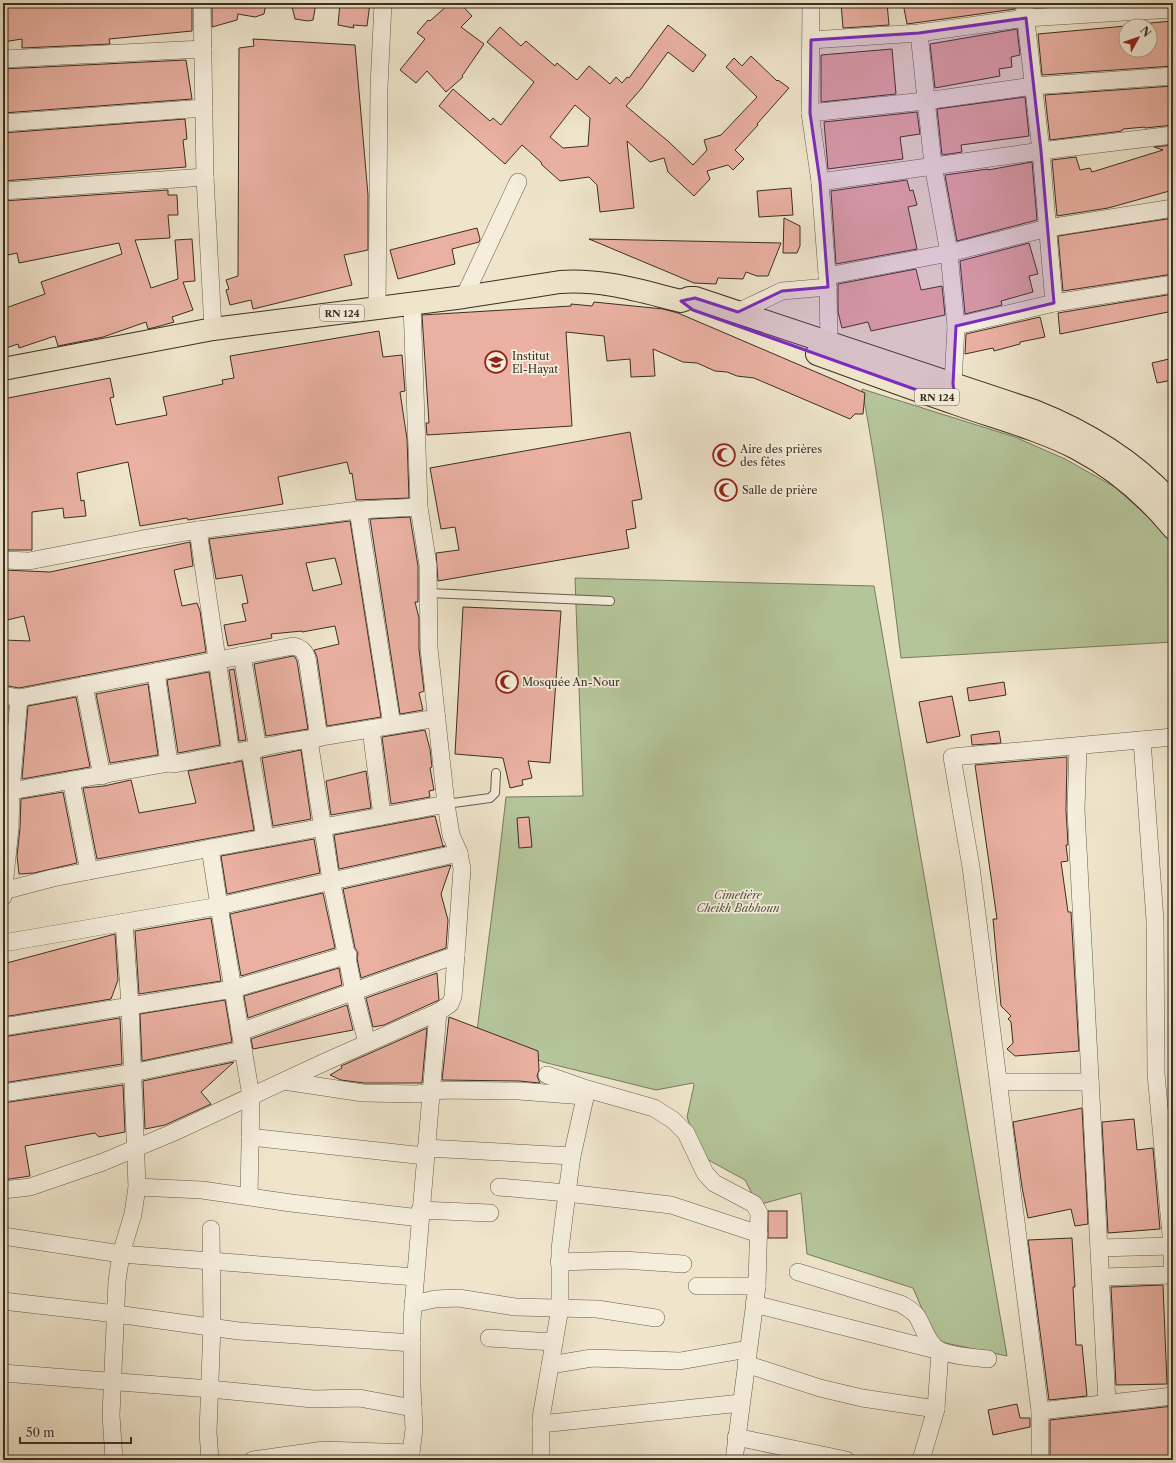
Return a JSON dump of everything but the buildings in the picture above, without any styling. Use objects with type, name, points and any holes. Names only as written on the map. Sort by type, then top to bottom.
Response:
[{"type":"main road","name":"RN 124","points":[[3,369],[213,329],[378,309],[560,282],[576,281],[608,283],[681,301],[692,310],[954,394],[1034,411],[1059,420],[1105,445],[1146,477],[1167,501],[1173,528]]},
{"type":"main road","name":"RN 124","points":[[681,301],[689,298],[695,298],[738,312],[829,343],[954,394]]},
{"type":"street","points":[[202,3],[205,177],[213,329]]},
{"type":"street","points":[[378,309],[380,87],[383,3]]},
{"type":"street","points":[[811,3],[810,113],[820,182],[828,281],[829,343]]},
{"type":"street","points":[[811,40],[918,33],[1025,11],[1173,9]]},
{"type":"street","points":[[1025,11],[1041,151],[1054,303]]},
{"type":"street","points":[[918,33],[933,165],[949,253],[956,326],[954,394]]},
{"type":"street","points":[[3,59],[203,49]]},
{"type":"street","points":[[810,113],[925,101],[1033,86],[1173,76]]},
{"type":"street","points":[[3,123],[204,108]]},
{"type":"street","points":[[820,182],[933,165],[1173,135]]},
{"type":"street","points":[[3,191],[205,177]]},
{"type":"street","points":[[464,297],[518,182]]},
{"type":"street","points":[[738,312],[782,291],[949,253],[1048,228],[1173,208]]},
{"type":"street","points":[[956,326],[1054,303],[1173,284]]},
{"type":"street","points":[[3,1190],[30,1187],[103,1162],[438,1012],[450,1004],[453,997],[462,869],[459,853],[451,835],[446,804],[429,648],[428,565],[419,507],[412,304]]},
{"type":"street","points":[[3,560],[29,561],[143,538],[198,530],[358,510],[419,507]]},
{"type":"street","points":[[358,510],[392,726]]},
{"type":"street","points":[[198,530],[230,754]]},
{"type":"street","points":[[367,1043],[354,992],[323,827],[307,658],[300,648],[293,646],[156,672],[11,697],[11,791],[3,893],[53,878],[265,837],[323,827],[446,804]]},
{"type":"street","points":[[242,655],[265,837]]},
{"type":"street","points":[[156,672],[168,763]]},
{"type":"street","points":[[84,685],[102,776]]},
{"type":"street","points":[[11,791],[437,718]]},
{"type":"street","points":[[371,729],[382,816]]},
{"type":"street","points":[[1040,1460],[1040,1411],[971,867],[952,757],[1173,737]]},
{"type":"street","points":[[1101,1277],[1173,1275],[1172,1246],[1156,1074],[1155,920],[1142,740]]},
{"type":"street","points":[[1078,746],[1076,810],[1107,1403]]},
{"type":"street","points":[[71,780],[88,871]]},
{"type":"street","points":[[210,848],[251,1096],[249,1196]]},
{"type":"street","points":[[3,943],[219,906],[459,853]]},
{"type":"street","points":[[114,1460],[111,1415],[118,1281],[121,1254],[133,1214],[136,1186],[130,1005],[124,922]]},
{"type":"street","points":[[3,1027],[233,988],[348,955]]},
{"type":"street","points":[[240,1032],[456,955]]},
{"type":"street","points":[[253,1460],[324,1450],[410,1456],[414,1429],[412,1343],[413,1304],[438,1012]]},
{"type":"street","points":[[3,1092],[132,1072],[243,1050]]},
{"type":"street","points":[[547,1075],[586,1093]]},
{"type":"street","points":[[284,1081],[363,1093],[418,1094],[444,1090],[586,1093],[654,1108],[673,1120],[686,1133],[706,1173],[714,1182],[754,1204],[759,1213],[757,1286],[734,1460]]},
{"type":"street","points":[[998,1082],[1090,1082]]},
{"type":"street","points":[[541,1460],[541,1424],[560,1308],[559,1262],[567,1193],[572,1156],[586,1093]]},
{"type":"street","points":[[250,1137],[425,1152],[572,1156]]},
{"type":"street","points":[[136,1186],[202,1190],[291,1203],[420,1214],[490,1212]]},
{"type":"street","points":[[499,1187],[671,1205],[759,1234]]},
{"type":"street","points":[[210,1460],[208,1432],[212,1326],[211,1230]]},
{"type":"street","points":[[3,1236],[121,1254],[415,1277]]},
{"type":"street","points":[[1099,1248],[1172,1246]]},
{"type":"street","points":[[559,1262],[622,1260],[683,1264]]},
{"type":"street","points":[[798,1272],[901,1304],[911,1310],[916,1316],[930,1341],[940,1351],[936,1409],[921,1460]]},
{"type":"street","points":[[697,1286],[757,1286]]},
{"type":"street","points":[[413,1304],[435,1299],[458,1298],[515,1307],[597,1309],[656,1318]]},
{"type":"street","points":[[3,1301],[212,1326],[239,1331],[412,1343]]},
{"type":"street","points":[[754,1304],[950,1354],[988,1359]]},
{"type":"street","points":[[488,1338],[554,1342]]},
{"type":"street","points":[[550,1364],[592,1358],[680,1361],[747,1357],[820,1388],[862,1398],[936,1409]]},
{"type":"street","points":[[3,1373],[210,1389],[313,1399],[359,1398],[413,1408]]},
{"type":"street","points":[[1040,1411],[1173,1396]]},
{"type":"street","points":[[541,1424],[741,1403]]},
{"type":"street","points":[[736,1437],[846,1460]]},
{"type":"lane","points":[[428,593],[610,601]]},
{"type":"lane","points":[[446,804],[490,798],[495,793],[496,773]]},
{"type":"highlighted area","points":[[1026,18],[1041,151],[1054,303],[956,326],[953,384],[956,404],[693,310],[681,301],[695,298],[738,312],[782,291],[828,287],[820,182],[810,113],[811,40],[919,33]]},
{"type":"green space","points":[[862,389],[1015,437],[1065,459],[1115,487],[1160,528],[1173,547],[1173,642],[901,658],[879,489]]},
{"type":"green space","name":"Cimetière Cheikh Babhoun","points":[[575,578],[874,586],[1007,1356],[936,1341],[913,1288],[807,1254],[801,1193],[758,1205],[745,1180],[701,1156],[687,1117],[694,1085],[693,1083],[656,1090],[543,1062],[477,1031],[506,797],[583,796]]},
{"type":"place","name":"Institut El-Hayat","points":[[496,362]]},
{"type":"place","name":"Aire des prières des fêtes","points":[[724,455]]},
{"type":"place","name":"Salle de prière","points":[[726,490]]},
{"type":"place","name":"Mosquée An-Nour","points":[[507,682]]}]
